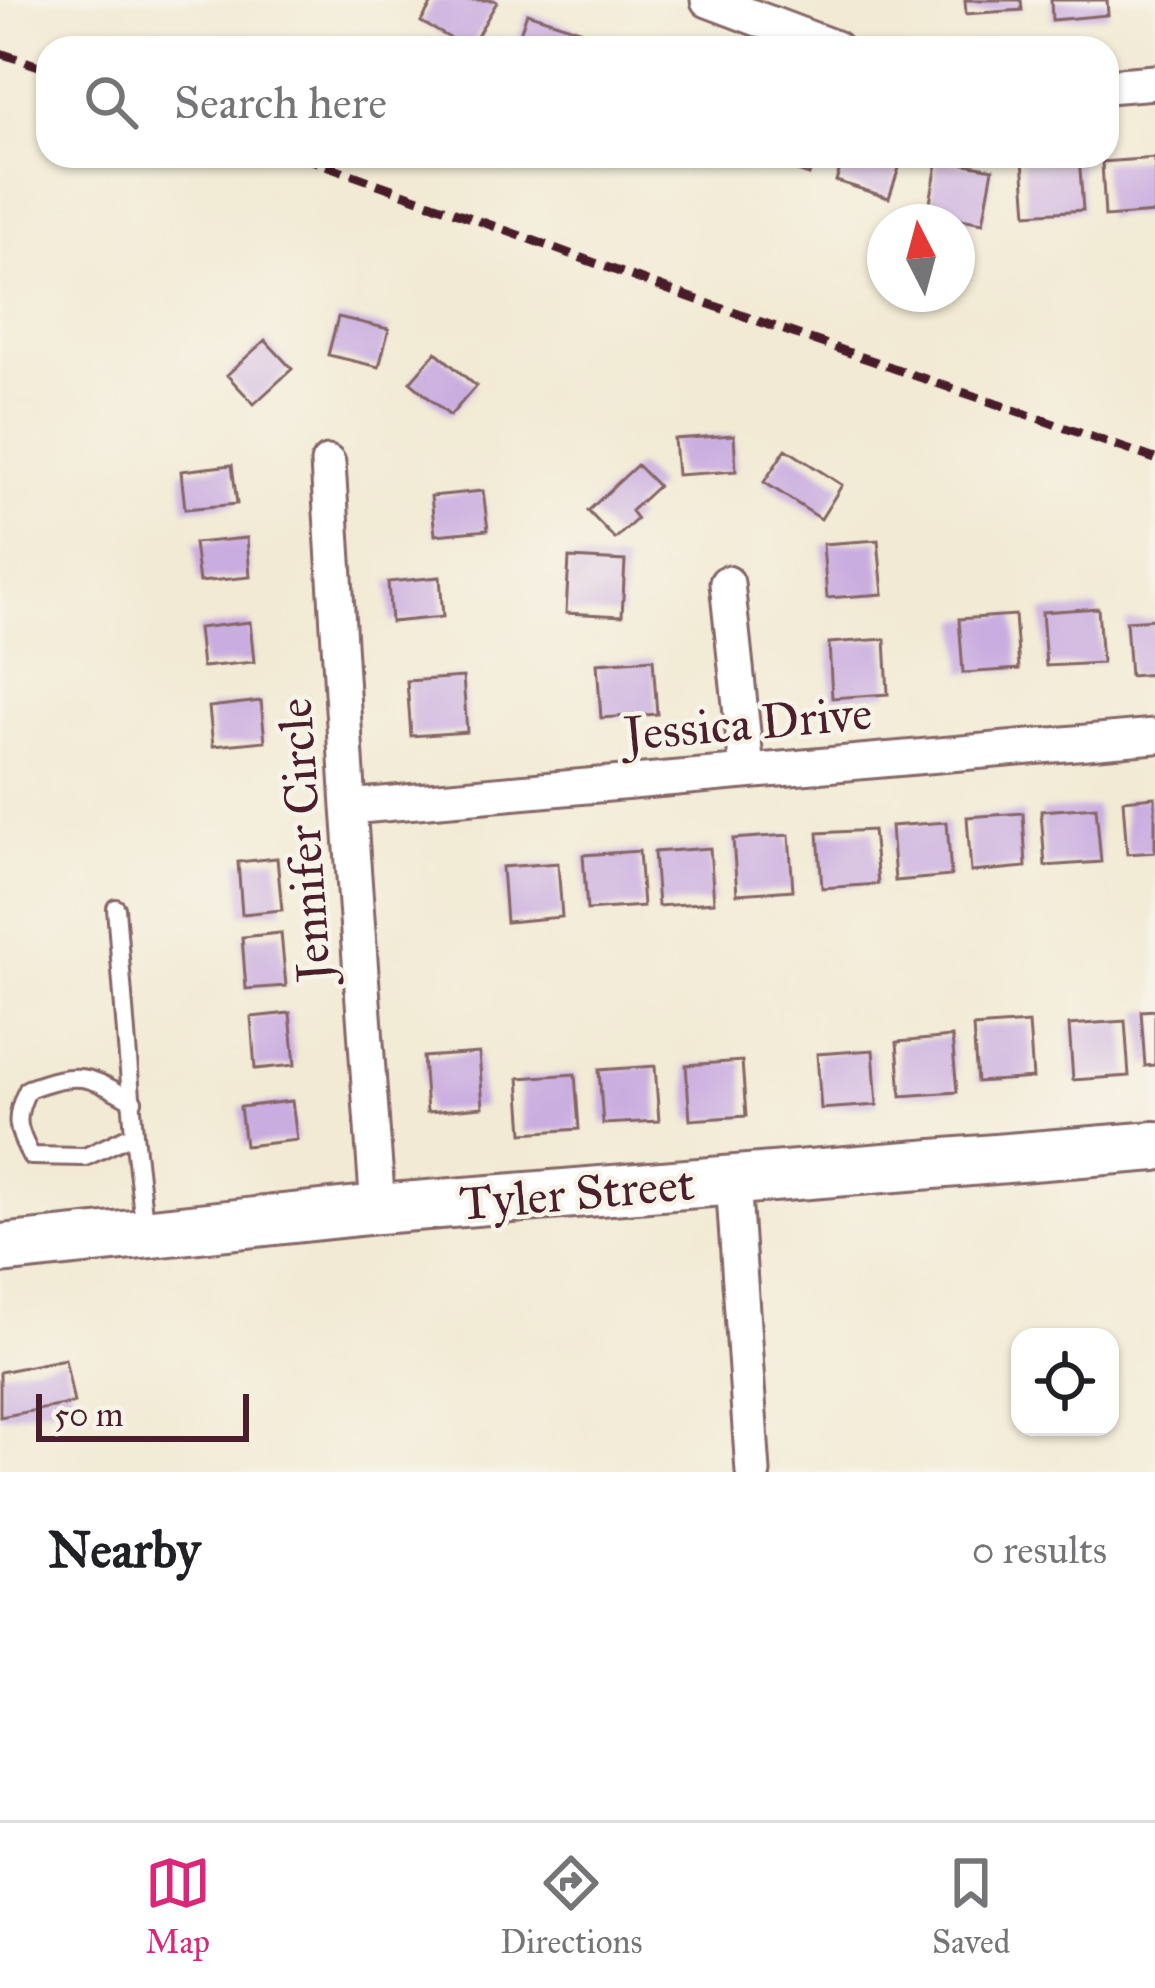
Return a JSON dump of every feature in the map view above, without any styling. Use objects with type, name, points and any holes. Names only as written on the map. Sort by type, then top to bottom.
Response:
[{"type":"street","points":[[708,0],[803,36]]},
{"type":"street","points":[[1119,85],[1155,82]]},
{"type":"street","name":"Jennifer Circle","points":[[328,463],[378,1209]]},
{"type":"street","points":[[727,583],[747,770]]},
{"type":"street","name":"Jessica Drive","points":[[349,807],[1155,736]]},
{"type":"street","name":"Tyler Street","points":[[0,1249],[378,1209],[1155,1146]]},
{"type":"street","points":[[733,1180],[753,1472]]},
{"type":"lane","points":[[116,908],[146,1233]]},
{"type":"lane","points":[[133,1101],[97,1080],[62,1077],[28,1089],[18,1109],[19,1132],[31,1156],[86,1157],[134,1133]]},
{"type":"building","points":[[434,0],[497,2],[477,36],[446,36],[421,22]]},
{"type":"building","points":[[965,0],[1021,0],[1022,10],[966,14]]},
{"type":"building","points":[[1051,0],[1107,0],[1108,15],[1052,20]]},
{"type":"building","points":[[527,13],[580,30],[578,36],[519,36]]},
{"type":"building","points":[[1155,158],[1155,213],[1105,217],[1102,168],[1119,168],[1119,161]]},
{"type":"building","points":[[840,168],[899,168],[889,198],[836,181]]},
{"type":"building","points":[[936,168],[993,169],[983,223],[975,222],[975,204],[930,204]]},
{"type":"building","points":[[1024,168],[1080,168],[1083,210],[1027,214]]},
{"type":"building","points":[[338,317],[389,329],[379,367],[328,355]]},
{"type":"building","points":[[265,340],[292,369],[254,404],[227,375]]},
{"type":"building","points":[[436,352],[476,386],[450,416],[410,382]]},
{"type":"building","points":[[734,435],[736,471],[677,475],[674,439]]},
{"type":"building","points":[[786,449],[842,485],[821,519],[764,482]]},
{"type":"building","points":[[232,465],[237,504],[185,509],[181,471]]},
{"type":"building","points":[[637,465],[658,486],[631,511],[637,519],[615,539],[588,511]]},
{"type":"building","points":[[483,491],[488,530],[435,535],[431,496]]},
{"type":"building","points":[[247,538],[250,577],[199,582],[194,543]]},
{"type":"building","points":[[878,540],[883,594],[827,598],[823,544]]},
{"type":"building","points":[[569,558],[625,561],[622,616],[566,613]]},
{"type":"building","points":[[440,577],[443,617],[391,622],[388,582]]},
{"type":"building","points":[[1098,608],[1102,663],[1046,666],[1042,612]]},
{"type":"building","points":[[1015,615],[1019,669],[963,673],[959,619]]},
{"type":"building","points":[[1155,619],[1155,674],[1130,676],[1126,621]]},
{"type":"building","points":[[250,622],[254,662],[202,667],[198,628]]},
{"type":"building","points":[[885,639],[888,694],[832,698],[829,643]]},
{"type":"building","points":[[653,659],[657,714],[601,718],[597,663]]},
{"type":"building","points":[[463,677],[467,732],[411,736],[407,681]]},
{"type":"building","points":[[261,701],[265,741],[213,746],[209,707]]},
{"type":"building","points":[[1155,797],[1155,852],[1127,854],[1123,800]]},
{"type":"building","points":[[1096,807],[1101,862],[1045,866],[1041,811]]},
{"type":"building","points":[[1023,813],[1026,867],[971,872],[967,817]]},
{"type":"building","points":[[947,822],[951,876],[895,881],[891,826]]},
{"type":"building","points":[[873,830],[878,884],[822,888],[818,833]]},
{"type":"building","points":[[789,835],[793,890],[737,894],[733,839]]},
{"type":"building","points":[[710,848],[714,902],[658,906],[654,852]]},
{"type":"building","points":[[639,851],[643,906],[587,910],[583,855]]},
{"type":"building","points":[[277,858],[282,910],[242,914],[238,862]]},
{"type":"building","points":[[558,863],[562,917],[506,922],[502,867]]},
{"type":"building","points":[[281,933],[286,986],[246,989],[242,937]]},
{"type":"building","points":[[1155,1010],[1155,1065],[1145,1066],[1141,1011]]},
{"type":"building","points":[[290,1013],[295,1065],[255,1069],[251,1017]]},
{"type":"building","points":[[1125,1021],[1129,1076],[1073,1080],[1069,1025]]},
{"type":"building","points":[[1029,1023],[1033,1078],[977,1082],[973,1027]]},
{"type":"building","points":[[952,1037],[957,1092],[901,1096],[897,1042]]},
{"type":"building","points":[[873,1050],[877,1105],[821,1109],[817,1054]]},
{"type":"building","points":[[479,1053],[483,1107],[427,1112],[423,1057]]},
{"type":"building","points":[[742,1061],[746,1116],[690,1120],[686,1065]]},
{"type":"building","points":[[655,1066],[659,1121],[603,1124],[599,1070]]},
{"type":"building","points":[[575,1074],[579,1129],[523,1133],[519,1078]]},
{"type":"building","points":[[292,1101],[297,1140],[245,1146],[240,1107]]},
{"type":"building","points":[[65,1359],[74,1403],[0,1417],[0,1372]]},
{"type":"railway","points":[[0,53],[36,65]]},
{"type":"railway","points":[[334,168],[1155,459]]}]
